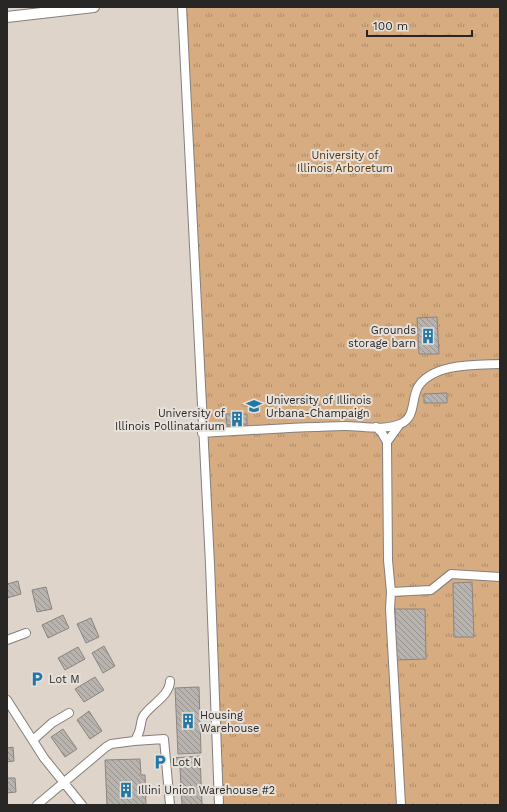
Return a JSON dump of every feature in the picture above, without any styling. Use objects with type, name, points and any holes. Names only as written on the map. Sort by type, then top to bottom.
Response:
[{"type":"main road","points":[[7,17],[94,7]]},
{"type":"street","points":[[182,7],[202,433],[210,564],[219,805]]},
{"type":"street","points":[[387,442],[400,424],[411,413],[418,388],[428,378],[450,368],[463,365],[500,364]]},
{"type":"street","points":[[202,433],[341,426],[376,427],[400,424]]},
{"type":"street","points":[[376,427],[382,433],[387,442],[388,560],[391,592],[390,609],[401,805]]},
{"type":"street","points":[[391,592],[431,590],[451,574],[500,577]]},
{"type":"street","points":[[7,640],[26,633]]},
{"type":"street","points":[[134,740],[140,731],[142,716],[169,689],[170,681]]},
{"type":"street","points":[[7,700],[44,758],[82,805]]},
{"type":"street","points":[[33,740],[52,723],[69,713]]},
{"type":"street","points":[[37,805],[111,744],[134,740],[164,739],[170,805]]},
{"type":"shaded area","name":"University of Illinois Arboretum","points":[[7,7],[500,7],[500,805],[7,805]]},
{"type":"green space","name":"University of Illinois Arboretum","points":[[182,7],[500,7],[500,805],[218,805]]},
{"type":"building","name":"Grounds storage barn","points":[[437,317],[439,354],[419,354],[417,318]]},
{"type":"building","points":[[447,393],[447,403],[424,403],[424,394]]},
{"type":"building","name":"University of Illinois Pollinatarium","points":[[226,414],[247,414],[247,424],[227,425]]},
{"type":"building","points":[[18,581],[21,594],[7,598],[7,584]]},
{"type":"building","points":[[472,582],[474,637],[454,637],[453,583]]},
{"type":"building","points":[[46,587],[52,609],[37,612],[32,590]]},
{"type":"building","points":[[395,609],[425,609],[426,659],[396,660]]},
{"type":"building","points":[[63,615],[69,628],[48,638],[42,625]]},
{"type":"building","points":[[91,618],[99,637],[86,643],[77,624]]},
{"type":"building","points":[[104,646],[115,666],[103,673],[92,653]]},
{"type":"building","points":[[78,647],[85,659],[65,670],[58,658]]},
{"type":"building","points":[[95,677],[104,690],[84,702],[75,689]]},
{"type":"building","name":"Housing Warehouse","points":[[199,687],[201,753],[178,754],[175,688]]},
{"type":"building","points":[[89,711],[102,731],[90,739],[77,720]]},
{"type":"building","points":[[63,729],[77,749],[65,757],[51,737]]},
{"type":"building","points":[[13,747],[14,761],[7,762],[7,748]]},
{"type":"building","points":[[200,756],[202,804],[206,805],[182,805],[180,767],[174,767],[171,758]]},
{"type":"building","name":"Illini Union Warehouse #2","points":[[140,759],[141,775],[145,775],[146,805],[107,805],[105,760]]},
{"type":"building","points":[[7,778],[15,778],[16,792],[7,793]]},
{"type":"place","name":"Grounds storage barn","points":[[428,336]]},
{"type":"place","name":"University of Illinois Urbana-Champaign","points":[[254,406]]},
{"type":"place","name":"University of Illinois Pollinatarium","points":[[237,419]]},
{"type":"place","name":"Lot M","points":[[37,679]]},
{"type":"place","name":"Housing Warehouse","points":[[188,721]]},
{"type":"place","name":"Lot N","points":[[160,762]]},
{"type":"place","name":"Illini Union Warehouse #2","points":[[126,790]]}]
